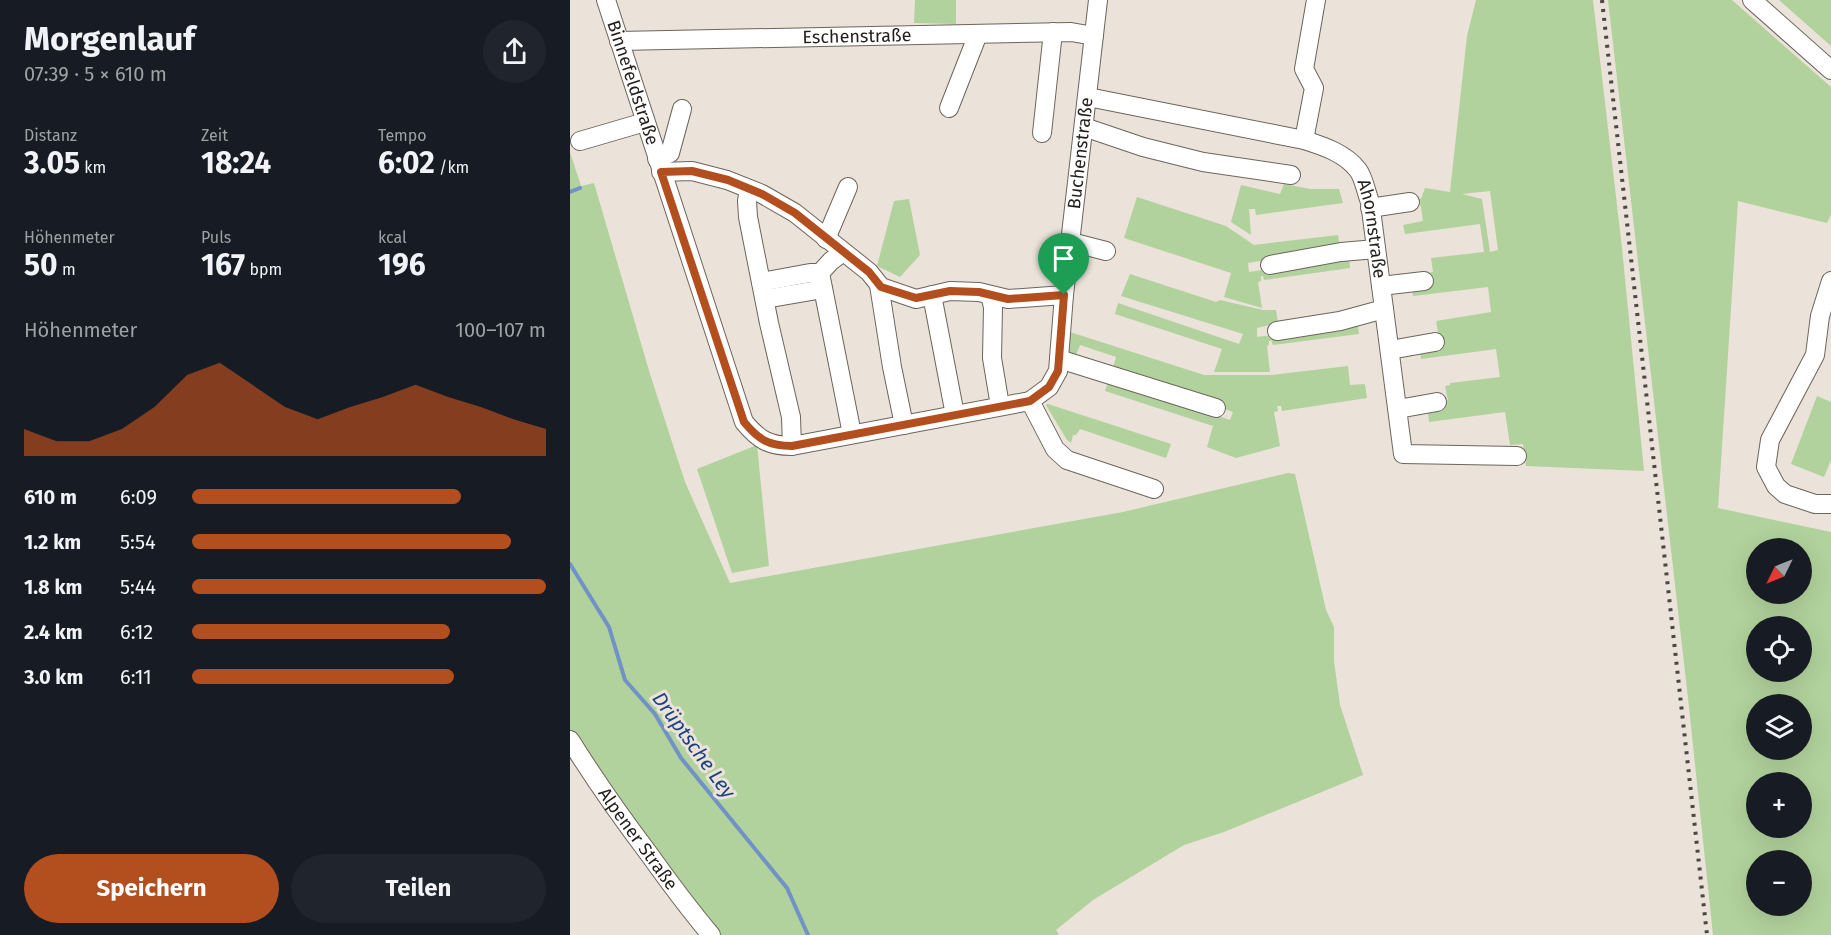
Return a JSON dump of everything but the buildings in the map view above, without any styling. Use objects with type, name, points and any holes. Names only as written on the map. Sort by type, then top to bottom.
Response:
[{"type":"street","name":"Binnefeldstraße","points":[[606,0],[744,422],[755,435],[767,442],[779,446],[792,446]]},
{"type":"street","name":"Buchenstraße","points":[[1030,401],[1049,387],[1058,371],[1064,295],[1098,0]]},
{"type":"street","points":[[1304,140],[1314,88],[1305,69],[1316,0]]},
{"type":"street","points":[[1752,0],[1831,70]]},
{"type":"street","name":"Eschenstraße","points":[[619,41],[1053,32],[1094,36]]},
{"type":"street","points":[[1042,133],[1053,32]]},
{"type":"street","points":[[949,108],[978,34]]},
{"type":"street","name":"Ahornstraße","points":[[1088,97],[1304,140],[1343,157],[1359,171],[1370,208],[1398,409],[1402,454],[1517,456]]},
{"type":"street","points":[[659,165],[670,153],[681,109]]},
{"type":"street","points":[[580,141],[645,122]]},
{"type":"street","points":[[1084,127],[1143,147],[1203,162],[1292,175]]},
{"type":"street","points":[[659,165],[728,180],[795,213],[869,272],[881,287],[916,298],[950,291],[979,292],[1008,299],[1064,295]]},
{"type":"street","points":[[826,239],[848,187]]},
{"type":"street","points":[[749,189],[748,217],[791,417],[792,446],[1030,401],[1055,449],[1067,460],[1154,489]]},
{"type":"street","points":[[1370,208],[1410,202]]},
{"type":"street","points":[[1071,242],[1106,251]]},
{"type":"street","points":[[1270,265],[1341,252],[1376,249]]},
{"type":"street","points":[[843,252],[831,261],[821,281],[852,434]]},
{"type":"street","points":[[763,291],[821,281]]},
{"type":"street","points":[[1381,286],[1424,281]]},
{"type":"street","points":[[1831,281],[1820,316],[1815,354],[1770,440],[1766,467],[1776,486],[1785,494],[1815,504],[1831,504]]},
{"type":"street","points":[[879,285],[904,425]]},
{"type":"street","points":[[932,295],[955,415]]},
{"type":"street","points":[[990,295],[993,307],[992,358],[1000,406]]},
{"type":"street","points":[[1277,331],[1340,321],[1384,309]]},
{"type":"street","points":[[1390,350],[1435,342]]},
{"type":"street","points":[[1059,360],[1216,408]]},
{"type":"street","points":[[1398,409],[1437,402]]},
{"type":"street","name":"Alpener Straße","points":[[570,740],[618,813],[711,935]]},
{"type":"green space","points":[[915,0],[956,0],[956,24],[914,23]]},
{"type":"green space","points":[[1476,0],[1593,0],[1622,248],[1644,471],[1526,466],[1523,444],[1510,445],[1505,412],[1429,422],[1428,412],[1445,409],[1444,403],[1448,400],[1445,386],[1450,383],[1500,377],[1496,349],[1421,359],[1420,349],[1439,338],[1436,321],[1491,312],[1488,287],[1413,296],[1412,289],[1430,284],[1428,273],[1433,272],[1431,258],[1484,252],[1480,224],[1405,234],[1403,225],[1423,221],[1421,207],[1417,200],[1421,199],[1425,188],[1450,192],[1467,36]],"holes":[[[1490,191],[1498,250],[1490,252],[1482,199],[1462,194]]]},
{"type":"green space","points":[[1608,0],[1732,0],[1831,87],[1831,215],[1827,223],[1738,201],[1718,508],[1831,532],[1831,935],[1713,935]]},
{"type":"green space","points":[[1779,0],[1831,0],[1831,46]]},
{"type":"green space","points":[[570,152],[581,186],[594,183],[650,374],[685,482],[730,583],[1123,512],[1288,473],[1295,474],[1326,610],[1334,627],[1334,661],[1340,705],[1363,775],[1224,832],[1184,845],[1093,900],[1056,930],[1059,935],[711,935],[570,740]]},
{"type":"green space","points":[[1284,184],[1310,189],[1339,189],[1343,203],[1256,215],[1255,209],[1249,209],[1251,235],[1231,222],[1241,185],[1280,194]]},
{"type":"green space","points":[[1137,197],[1226,226],[1254,245],[1338,235],[1340,248],[1248,263],[1249,272],[1349,257],[1350,268],[1264,280],[1261,276],[1261,281],[1258,282],[1262,308],[1224,297],[1231,273],[1124,238]]},
{"type":"green space","points":[[909,199],[920,255],[900,277],[877,266],[894,201]]},
{"type":"green space","points":[[1130,274],[1216,302],[1220,300],[1263,310],[1276,310],[1278,323],[1257,328],[1257,337],[1346,325],[1357,318],[1359,334],[1273,345],[1271,340],[1267,346],[1270,372],[1214,372],[1222,349],[1115,314],[1118,303],[1239,344],[1243,334],[1121,296]]},
{"type":"green space","points":[[1070,332],[1204,375],[1271,375],[1348,366],[1350,385],[1365,384],[1367,398],[1282,411],[1281,406],[1277,406],[1278,411],[1274,412],[1280,446],[1236,458],[1207,447],[1213,426],[1105,391],[1109,380],[1230,420],[1233,412],[1113,368],[1116,357],[1080,345],[1076,355],[1068,360]]},
{"type":"green space","points":[[1817,396],[1831,402],[1831,460],[1824,477],[1791,464]]},
{"type":"green space","points":[[1046,405],[1171,444],[1166,458],[1080,429],[1076,435],[1073,435],[1071,443]]},
{"type":"green space","points":[[757,445],[769,566],[732,573],[697,469]]},
{"type":"waterway","points":[[570,192],[580,188]]},
{"type":"waterway","name":"Drüptsche Ley","points":[[570,564],[609,627],[625,680],[655,714],[681,758],[787,888],[808,935]]},
{"type":"railway","points":[[1602,0],[1707,935]]},
{"type":"route","points":[[692,171],[728,180],[762,194],[795,213],[869,272],[881,287],[916,298],[950,291],[979,292],[1008,299],[1064,295],[1058,371],[1049,387],[1030,401],[792,446],[779,446],[755,435],[744,422],[661,172],[692,171]]}]
